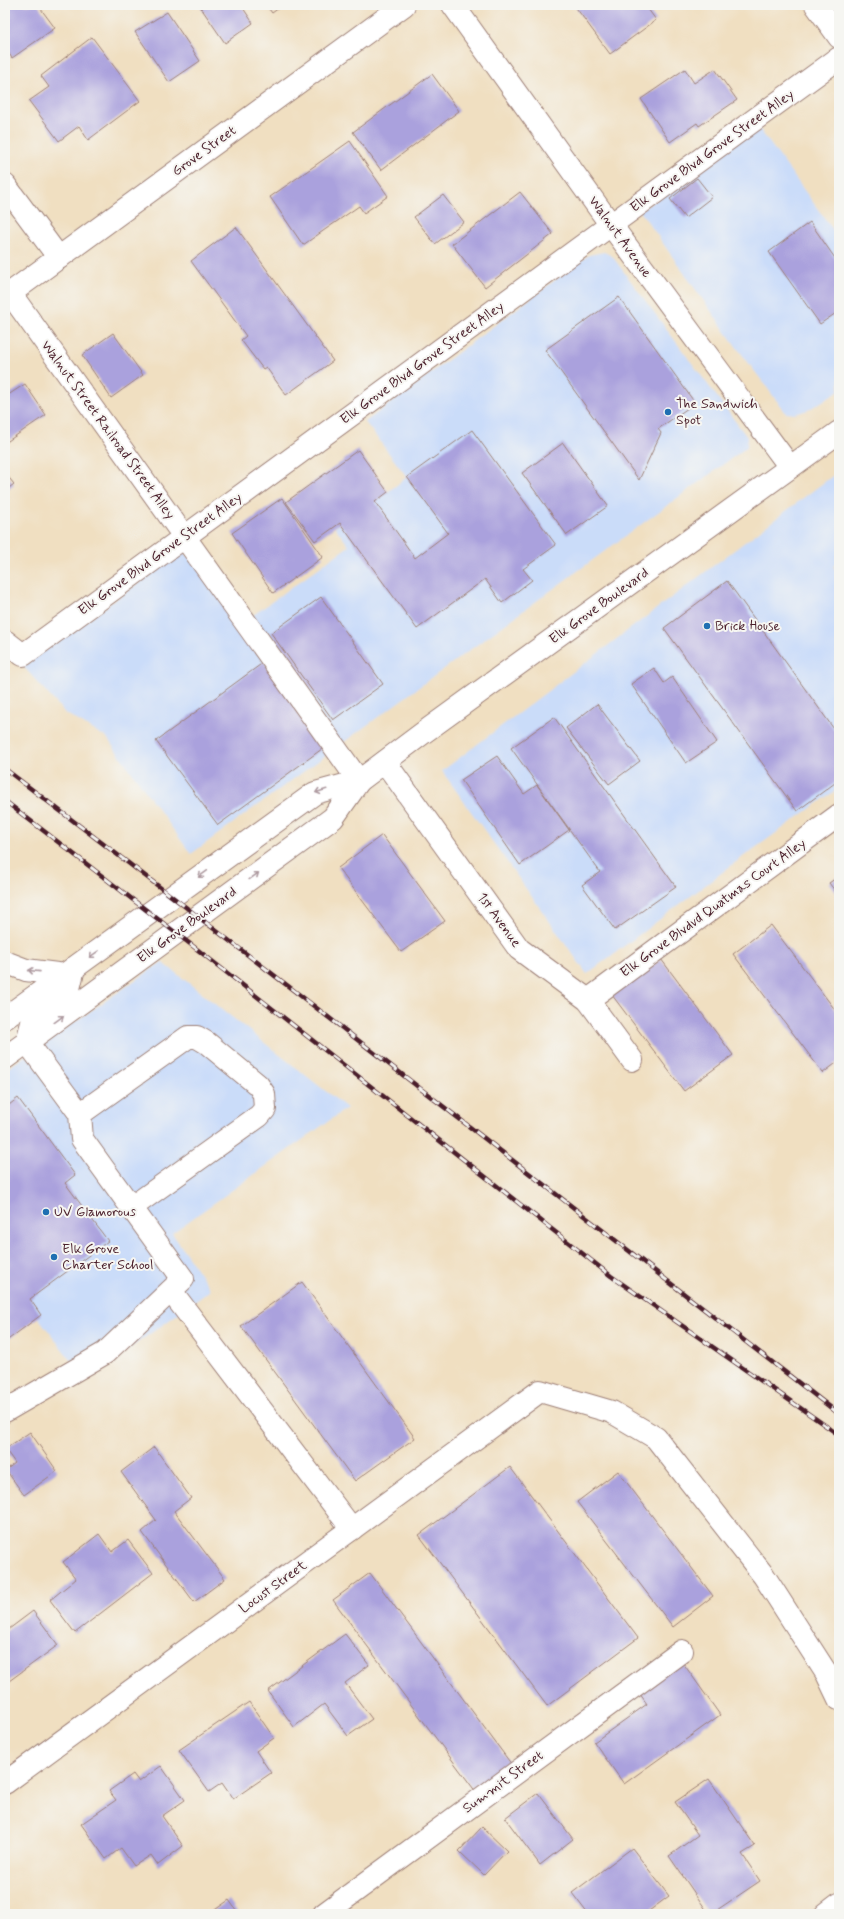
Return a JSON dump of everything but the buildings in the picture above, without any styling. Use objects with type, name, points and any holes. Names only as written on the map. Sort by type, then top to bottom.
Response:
[{"type":"street","name":"Grove Street","points":[[8,295],[404,5]]},
{"type":"street","name":"Walnut Avenue","points":[[453,5],[611,225],[790,467]]},
{"type":"street","points":[[816,5],[839,37]]},
{"type":"street","name":"Elk Grove Blvd Grove Street Alley","points":[[5,641],[23,655],[839,58]]},
{"type":"street","points":[[5,185],[58,258]]},
{"type":"street","name":"Walnut Street Railroad Street Alley","points":[[8,295],[185,537],[359,781]]},
{"type":"street","name":"Elk Grove Boulevard","points":[[5,1058],[333,818],[359,781],[839,432]]},
{"type":"street","name":"1st Avenue","points":[[385,762],[519,949],[588,1000],[632,1060]]},
{"type":"street","name":"Elk Grove Boulevard","points":[[5,1018],[315,793],[359,781]]},
{"type":"street","name":"Elk Grove Blvdvd Quatmas Court Alley","points":[[588,1000],[839,815]]},
{"type":"street","points":[[5,962],[26,970],[70,971],[68,993],[33,1019],[27,1042],[80,1114],[82,1139],[132,1208],[177,1285],[352,1529]]},
{"type":"street","points":[[80,1114],[188,1037],[197,1037],[207,1043],[258,1085],[264,1094],[265,1109],[260,1116],[132,1208]]},
{"type":"street","points":[[5,1411],[105,1353],[177,1285]]},
{"type":"street","name":"Locust Street","points":[[5,1783],[540,1391],[612,1412],[656,1438],[764,1576],[827,1674],[839,1699]]},
{"type":"street","name":"Summit Street","points":[[324,1914],[682,1651]]},
{"type":"street","points":[[826,1914],[839,1904]]},
{"type":"shaded area","points":[[758,127],[839,238],[839,391],[808,410],[795,414],[786,413],[738,349],[640,211]]},
{"type":"shaded area","points":[[604,252],[612,256],[747,437],[747,447],[191,854],[107,738],[65,713],[23,666],[183,551],[252,616],[349,546],[335,527],[375,502],[407,477],[365,422],[589,255]]},
{"type":"shaded area","points":[[839,471],[839,562],[833,566],[839,575],[839,788],[744,856],[587,974],[442,771]]},
{"type":"shaded area","points":[[162,962],[347,1108],[172,1233],[211,1290],[86,1380],[5,1274],[5,1070]]},
{"type":"railway","points":[[5,769],[319,1010],[839,1414]]},
{"type":"railway","points":[[5,801],[198,950],[611,1276],[839,1435]]},
{"type":"place","name":"The Sandwich Spot","points":[[668,412]]},
{"type":"place","name":"Brick House","points":[[707,626]]},
{"type":"place","name":"UV Glamorous","points":[[46,1212]]},
{"type":"place","name":"Elk Grove Charter School","points":[[54,1257]]}]
